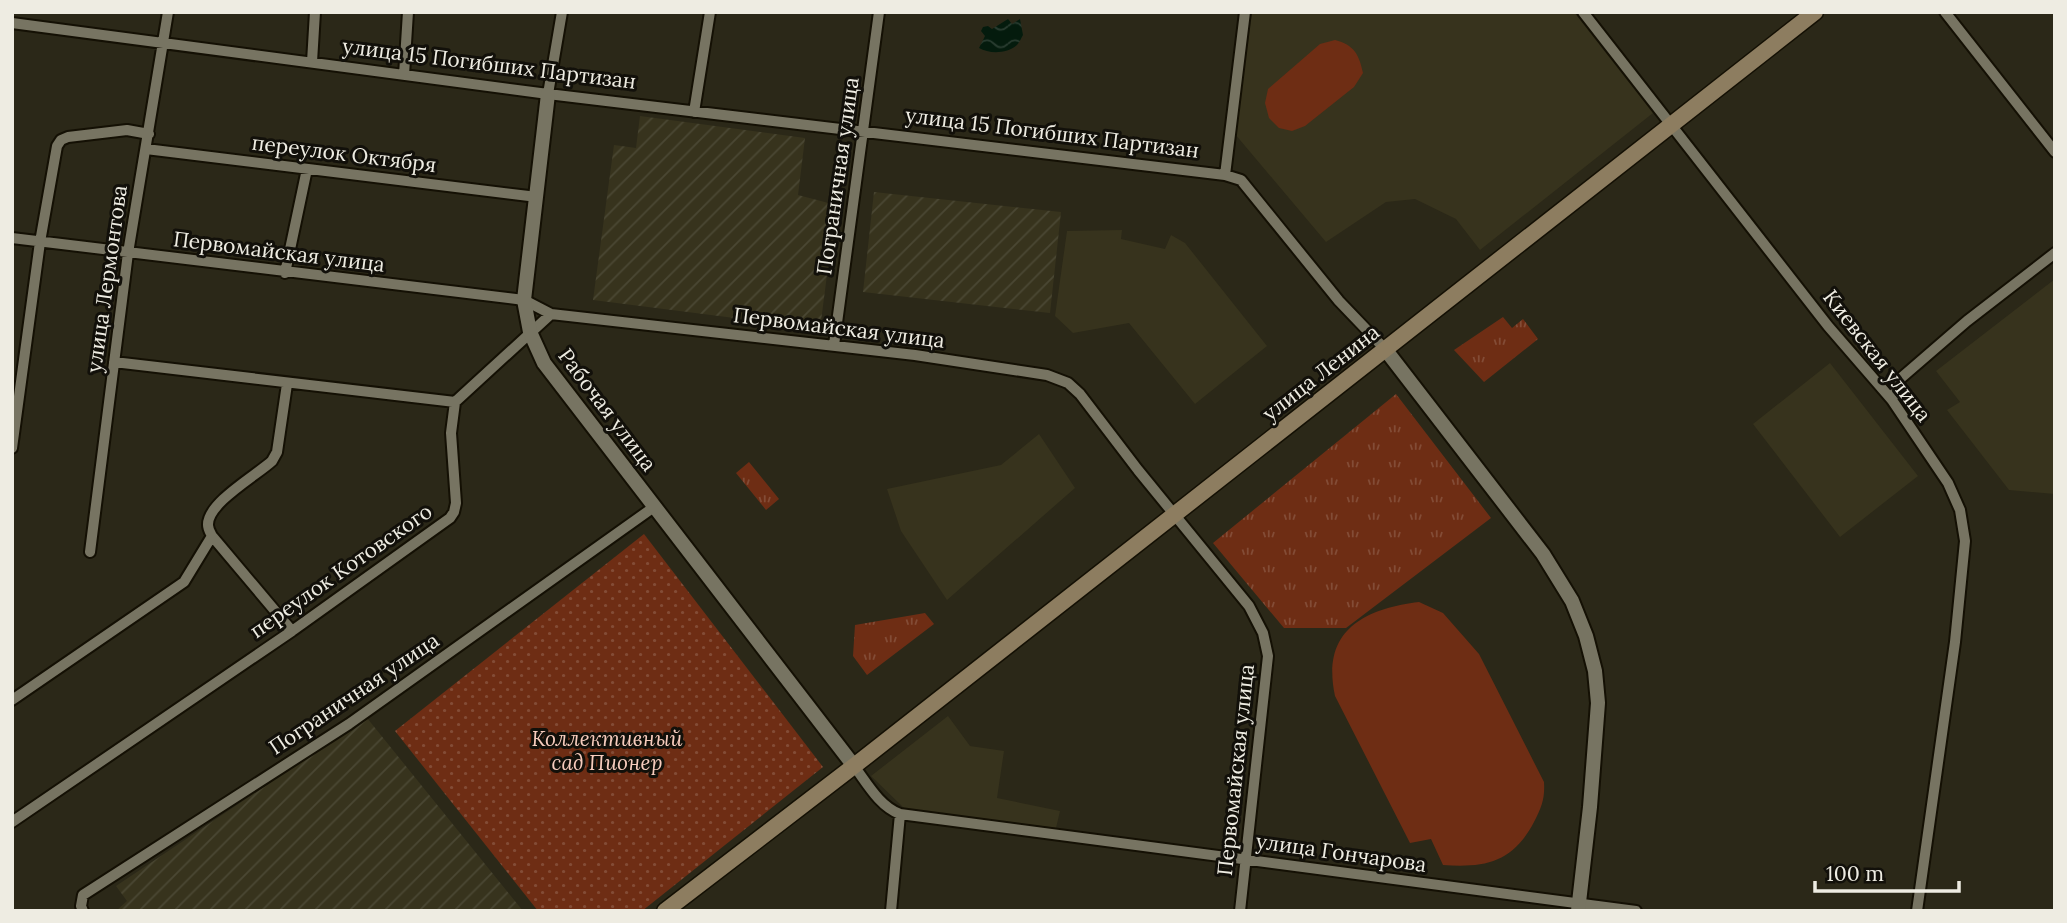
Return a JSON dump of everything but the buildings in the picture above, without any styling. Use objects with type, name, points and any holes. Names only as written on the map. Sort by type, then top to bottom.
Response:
[{"type":"main road","name":"улица Ленина","points":[[665,911],[854,766],[1815,12]]},
{"type":"street","name":"улица Лермонтова","points":[[90,552],[128,253],[168,12]]},
{"type":"street","points":[[312,62],[315,12]]},
{"type":"street","points":[[404,75],[408,12]]},
{"type":"street","name":"Рабочая улица","points":[[562,12],[548,94],[524,300],[530,332],[544,363],[854,766]]},
{"type":"street","points":[[694,112],[710,12]]},
{"type":"street","name":"Пограничная улица","points":[[834,345],[879,12]]},
{"type":"street","points":[[1225,175],[1245,12]]},
{"type":"street","name":"Киевская улица","points":[[1583,12],[1828,326],[1892,400],[1948,484],[1960,510],[1965,541],[1955,642],[1917,911]]},
{"type":"street","points":[[1945,12],[2055,152]]},
{"type":"street","name":"улица 15 Погибших Партизан","points":[[12,23],[548,94],[1225,175],[1241,180],[1339,301],[1385,349],[1543,554],[1572,601],[1586,636],[1595,671],[1598,703],[1590,807],[1578,907]]},
{"type":"street","points":[[12,448],[40,242],[57,146],[61,140],[120,130],[149,134]]},
{"type":"street","name":"переулок Октября","points":[[146,149],[537,197]]},
{"type":"street","points":[[285,273],[307,169]]},
{"type":"street","name":"Первомайская улица","points":[[12,238],[524,300],[551,314],[915,355],[1034,373],[1068,383],[1080,394],[1249,606],[1263,633],[1268,656],[1240,911]]},
{"type":"street","points":[[1892,400],[1901,378],[1967,321],[2055,253]]},
{"type":"street","points":[[114,362],[455,402],[551,314]]},
{"type":"street","points":[[287,384],[277,452],[265,468],[218,505],[208,525],[212,536],[292,631]]},
{"type":"street","name":"переулок Котовского","points":[[12,822],[292,631],[450,518],[454,512],[451,433],[455,402]]},
{"type":"street","name":"Пограничная улица","points":[[83,911],[83,895],[349,723],[654,507]]},
{"type":"street","points":[[12,700],[184,582],[212,536]]},
{"type":"street","points":[[854,766],[878,798],[900,814],[891,911]]},
{"type":"street","name":"улица Гончарова","points":[[900,814],[1247,859],[1578,907],[1636,911]]},
{"type":"shaded area","points":[[1252,12],[1574,12],[1653,113],[1480,250],[1456,219],[1415,199],[1386,202],[1326,242],[1235,134]]},
{"type":"shaded area","points":[[640,116],[805,138],[798,195],[836,205],[820,329],[593,300],[614,145],[636,148]]},
{"type":"shaded area","points":[[874,192],[1061,212],[1050,313],[863,292]]},
{"type":"shaded area","points":[[1122,230],[1121,239],[1165,249],[1171,235],[1185,243],[1267,346],[1195,404],[1129,323],[1073,333],[1055,316],[1067,231]]},
{"type":"shaded area","points":[[2055,279],[2055,494],[2009,490],[1947,410],[1960,402],[1936,371]]},
{"type":"shaded area","points":[[1830,363],[1918,476],[1840,537],[1753,424]]},
{"type":"shaded area","points":[[1039,434],[1075,488],[947,600],[901,531],[887,489],[1001,465]]},
{"type":"shaded area","points":[[948,716],[970,746],[1004,751],[997,798],[1060,811],[1056,828],[905,809],[871,776]]},
{"type":"shaded area","points":[[367,718],[523,911],[116,911],[127,901],[116,886]]},
{"type":"green space","points":[[1335,40],[1355,51],[1363,73],[1354,87],[1305,126],[1292,131],[1279,128],[1269,118],[1265,103],[1268,89],[1320,44]]},
{"type":"green space","points":[[1503,317],[1512,328],[1523,319],[1538,339],[1484,382],[1454,350]]},
{"type":"green space","points":[[1396,394],[1491,518],[1346,628],[1284,628],[1213,543]]},
{"type":"green space","points":[[749,462],[779,499],[766,510],[736,473]]},
{"type":"green space","name":"Коллективный сад Пионер","points":[[644,534],[823,767],[642,911],[538,911],[395,731]]},
{"type":"green space","points":[[1419,602],[1443,613],[1479,654],[1544,782],[1541,807],[1534,822],[1517,846],[1497,860],[1472,865],[1443,865],[1431,839],[1410,843],[1335,696],[1332,674],[1334,655],[1351,627],[1380,610]]},
{"type":"green space","points":[[925,613],[934,624],[867,675],[853,656],[855,625]]},
{"type":"water","points":[[1008,19],[1012,24],[1020,19],[1023,35],[1017,45],[998,52],[979,48],[985,36],[981,31],[983,27],[992,29]]}]
